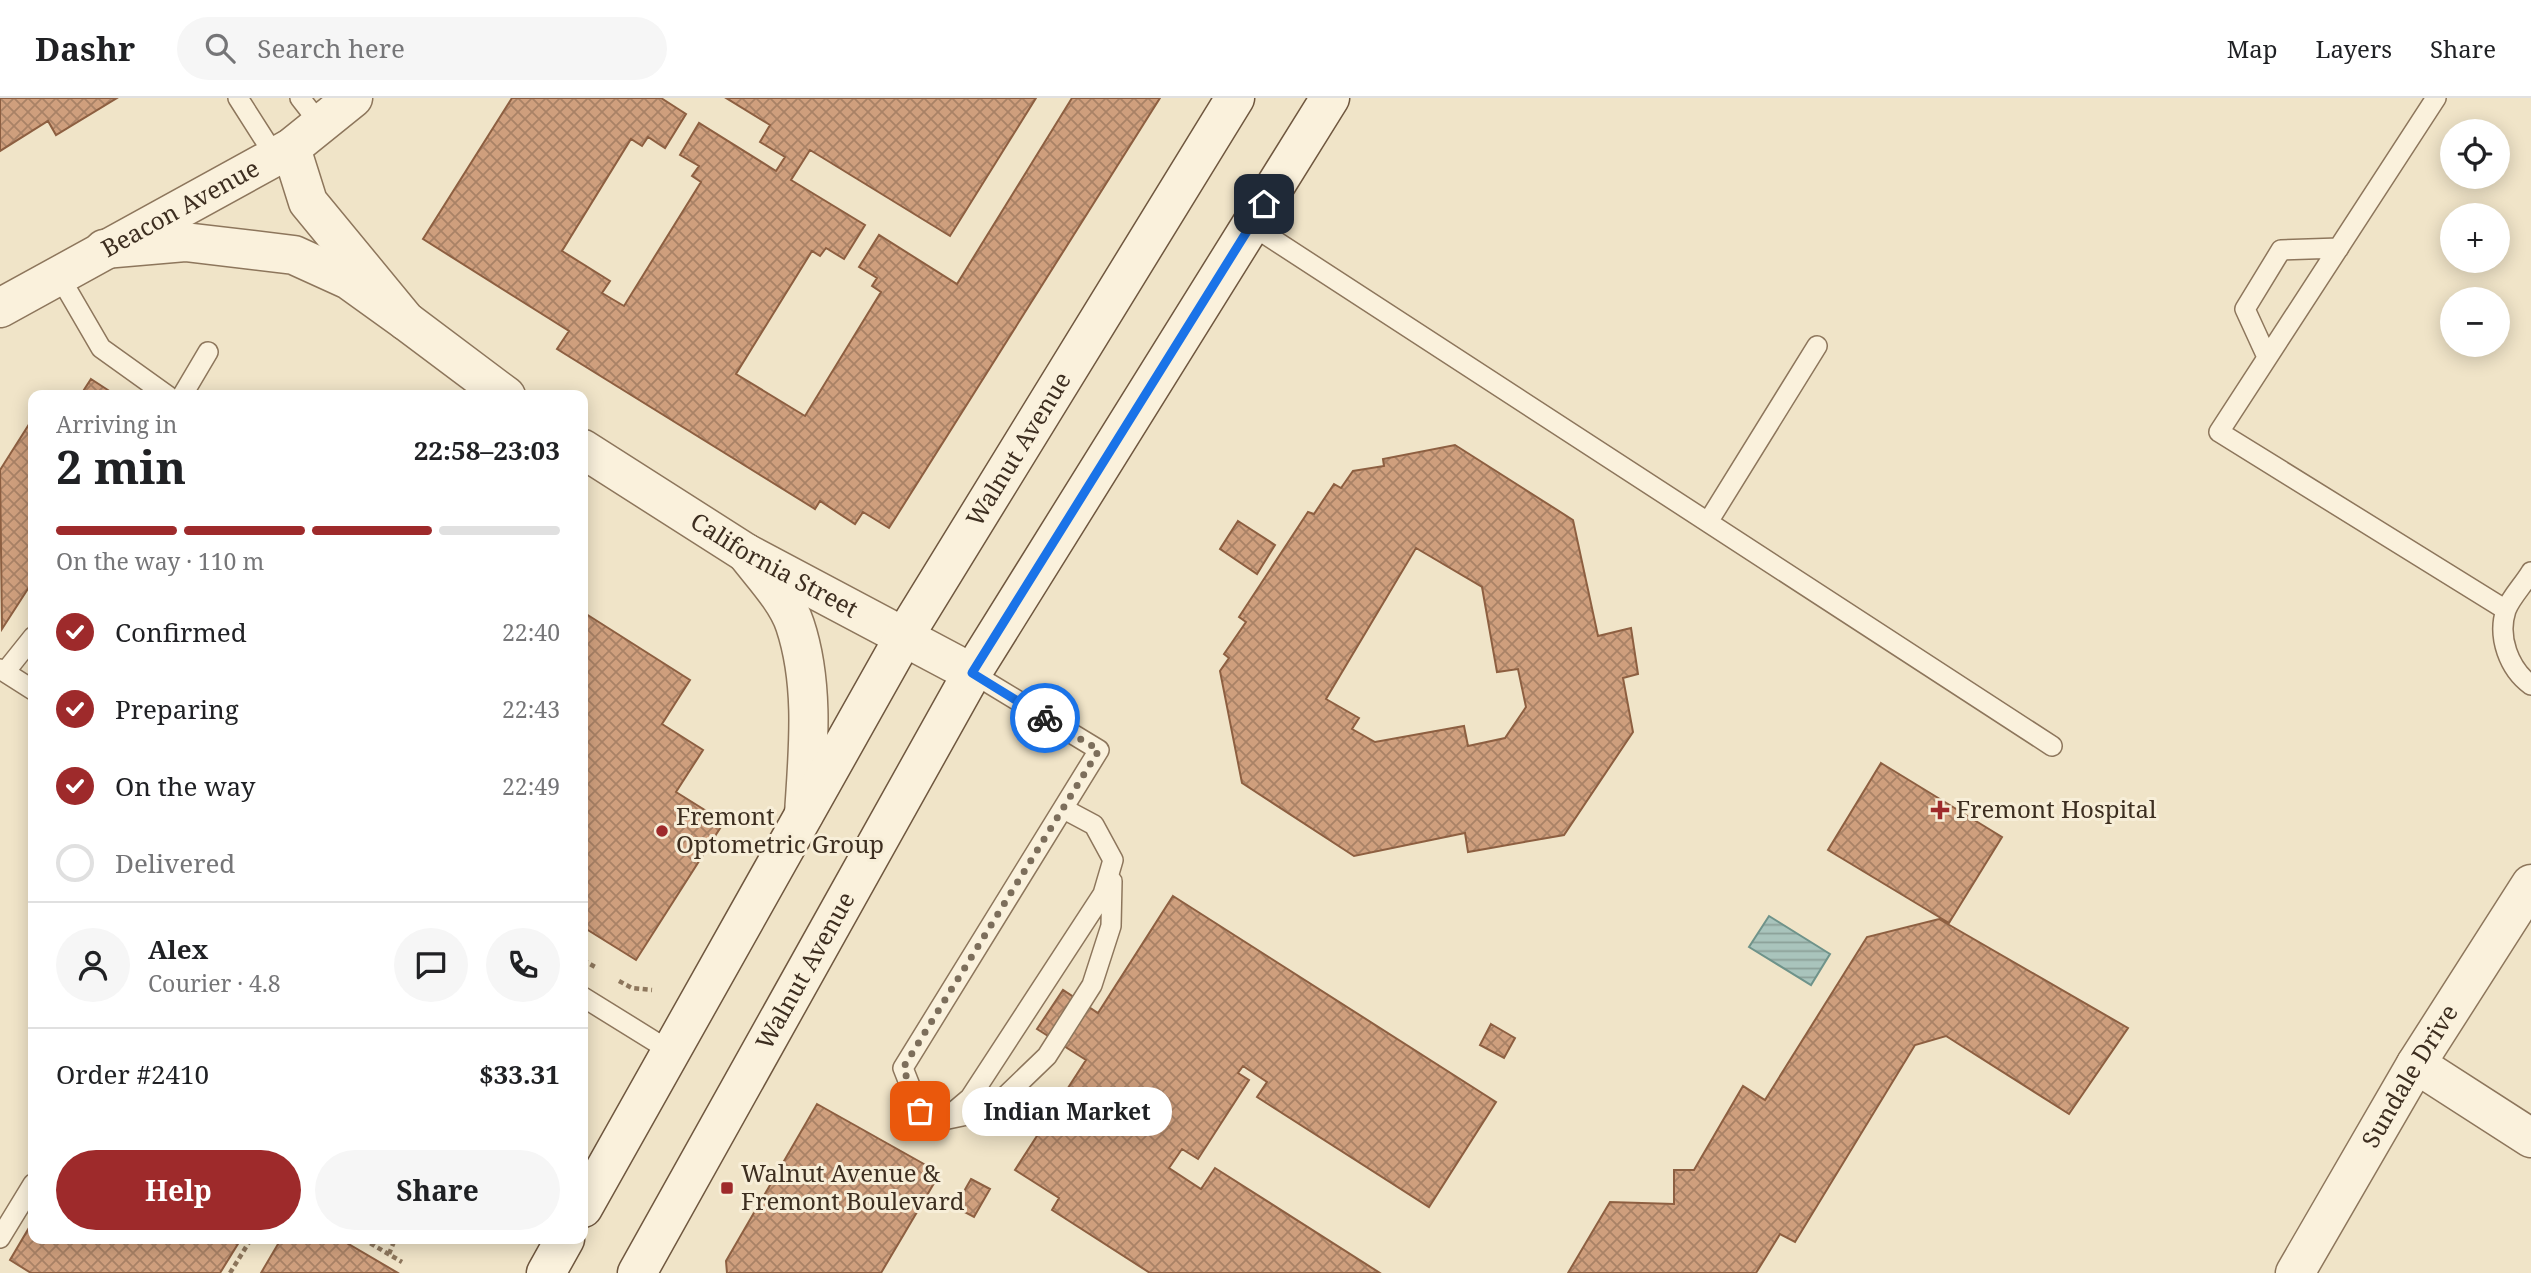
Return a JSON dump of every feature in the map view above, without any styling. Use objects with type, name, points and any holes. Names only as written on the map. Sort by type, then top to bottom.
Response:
[{"type":"main road","name":"Beacon Avenue","points":[[0,307],[283,152],[310,111],[353,98]]},
{"type":"main road","name":"Walnut Avenue","points":[[588,1199],[905,635],[1236,98]]},
{"type":"main road","name":"Walnut Avenue","points":[[636,1273],[972,673],[1330,98]]},
{"type":"main road","points":[[283,152],[308,202],[406,321]]},
{"type":"main road","points":[[104,249],[185,242],[294,256],[349,280],[498,390]]},
{"type":"main road","name":"California Street","points":[[588,452],[746,553],[905,635],[972,673]]},
{"type":"main road","points":[[746,553],[795,623],[807,688],[809,745],[804,814]]},
{"type":"main road","name":"Sundale Drive","points":[[2295,1273],[2416,1064],[2531,884]]},
{"type":"main road","points":[[2416,1064],[2531,1138]]},
{"type":"main road","points":[[546,1273],[562,1244]]},
{"type":"lane","points":[[238,98],[283,152]]},
{"type":"lane","points":[[2436,98],[2219,432],[2506,610]]},
{"type":"lane","points":[[1251,225],[2052,746]]},
{"type":"lane","points":[[2267,357],[2245,309],[2281,250],[2339,248]]},
{"type":"lane","points":[[58,274],[101,348],[160,390]]},
{"type":"lane","points":[[1708,522],[1817,346]]},
{"type":"lane","points":[[186,390],[208,352]]},
{"type":"lane","points":[[2531,572],[2506,610],[2504,640],[2510,661],[2531,685]]},
{"type":"lane","points":[[28,642],[3,670],[28,688]]},
{"type":"lane","points":[[972,673],[1099,750],[903,1068],[920,1111],[944,1120],[991,1110],[1047,1056],[1096,973],[1111,926],[1113,860],[1094,825],[1064,809]]},
{"type":"lane","points":[[944,1120],[970,1098],[1015,1030],[1103,894],[1113,860]]},
{"type":"lane","points":[[588,1000],[670,1051]]},
{"type":"lane","points":[[0,1238],[28,1192]]},
{"type":"path","points":[[588,963],[602,971]]},
{"type":"path","points":[[612,977],[632,988],[652,990]]},
{"type":"path","points":[[230,1273],[248,1244]]},
{"type":"path","points":[[372,1244],[402,1262]]},
{"type":"path","points":[[389,1254],[393,1244]]},
{"type":"water","points":[[1769,916],[1830,954],[1811,985],[1749,947]]},
{"type":"building","points":[[0,98],[117,98],[56,135],[48,121],[0,151]]},
{"type":"building","points":[[512,98],[661,98],[686,114],[665,148],[648,137],[642,146],[631,139],[562,251],[610,281],[602,293],[624,306],[701,182],[692,176],[699,166],[680,155],[699,123],[776,171],[785,157],[760,142],[770,125],[726,98],[1036,98],[950,236],[810,150],[791,180],[865,225],[844,259],[826,248],[820,256],[812,251],[736,374],[805,416],[881,292],[872,286],[877,278],[859,267],[879,235],[957,284],[1072,98],[1160,98],[889,528],[863,512],[855,524],[820,501],[815,509],[557,349],[569,331],[423,239]]},
{"type":"building","points":[[91,379],[108,390],[84,390]]},
{"type":"building","points":[[28,426],[28,589],[2,629],[0,470]]},
{"type":"building","points":[[1455,445],[1573,520],[1598,636],[1631,628],[1638,674],[1623,678],[1633,732],[1564,835],[1468,852],[1465,833],[1354,856],[1242,783],[1220,671],[1229,658],[1224,654],[1246,622],[1239,617],[1308,512],[1314,514],[1334,484],[1341,488],[1353,471],[1384,466],[1383,459]],"holes":[[[1416,548],[1482,587],[1497,672],[1518,669],[1526,707],[1505,738],[1468,746],[1464,726],[1375,742],[1352,729],[1359,718],[1326,699]]]},
{"type":"building","points":[[1238,521],[1275,545],[1257,574],[1220,549]]},
{"type":"building","points":[[588,615],[690,680],[662,724],[703,750],[676,792],[724,822],[636,960],[588,930]]},
{"type":"building","points":[[1881,763],[2002,837],[1949,923],[1828,850]]},
{"type":"building","points":[[1173,896],[1496,1102],[1429,1207],[1257,1097],[1267,1082],[1243,1066],[1238,1073],[1249,1080],[1198,1159],[1182,1149],[1169,1168],[1201,1189],[1215,1168],[1380,1273],[1150,1273],[1052,1210],[1059,1198],[1015,1170],[1086,1060],[1037,1029],[1063,990],[1098,1013]]},
{"type":"building","points":[[1939,919],[2128,1028],[2069,1114],[1946,1036],[1915,1045],[1795,1242],[1780,1234],[1756,1273],[1568,1273],[1610,1202],[1674,1204],[1674,1170],[1694,1170],[1743,1086],[1765,1100],[1867,937]]},
{"type":"building","points":[[1491,1024],[1515,1038],[1504,1058],[1480,1045]]},
{"type":"building","points":[[817,1104],[940,1173],[881,1273],[727,1273],[726,1261]]},
{"type":"building","points":[[971,1179],[990,1189],[974,1217],[955,1207]]},
{"type":"building","points":[[28,1229],[28,1244],[238,1244],[220,1273],[31,1273],[10,1260]]},
{"type":"building","points":[[278,1244],[349,1244],[398,1273],[261,1273]]},
{"type":"way so far","points":[[920,1111],[903,1068],[1099,750],[1045,718]]},
{"type":"place","name":"Fremont Hospital","points":[[1940,810]]},
{"type":"place","name":"Fremont Optometric Group","points":[[662,831]]},
{"type":"place","name":"Indian Market","points":[[920,1111]]},
{"type":"place","name":"Walnut Avenue & Fremont Boulevard","points":[[727,1188]]},
{"type":"route","points":[[1045,718],[972,673],[1264,204]]}]
